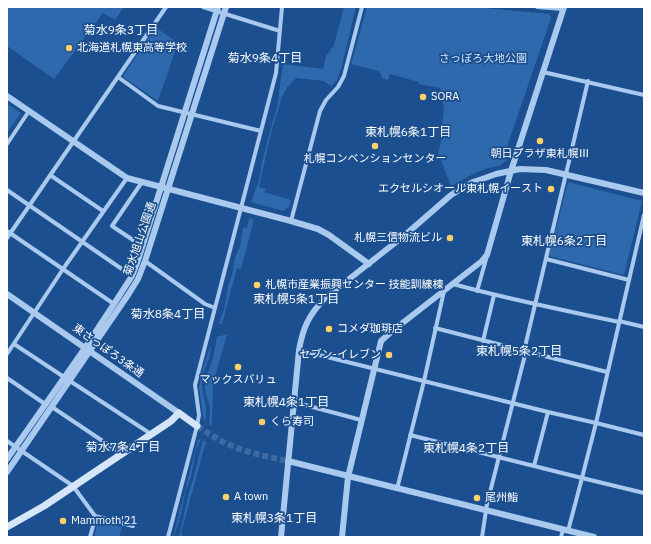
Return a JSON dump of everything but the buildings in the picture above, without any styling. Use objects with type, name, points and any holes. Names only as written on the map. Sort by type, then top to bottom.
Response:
[{"type":"main road","name":"東さっぽろ3条通","points":[[179,413],[197,426]]},
{"type":"main road","points":[[7,528],[44,506],[122,454],[171,421],[179,413]]},
{"type":"street","points":[[7,238],[9,232],[29,206],[166,7]]},
{"type":"street","points":[[203,7],[218,9],[224,14],[280,31]]},
{"type":"street","name":"菊水旭山公園通","points":[[87,350],[132,276],[192,115],[226,7]]},
{"type":"street","points":[[168,537],[199,415],[195,385],[276,73],[282,7]]},
{"type":"street","points":[[291,221],[320,111],[326,100],[338,87],[344,76],[362,7]]},
{"type":"street","points":[[477,290],[511,171],[563,8],[537,7]]},
{"type":"street","name":"菊水旭山公園通","points":[[7,472],[52,407],[67,379],[138,279],[145,261],[185,113],[218,9]]},
{"type":"street","points":[[543,72],[588,81],[644,95]]},
{"type":"street","points":[[118,76],[158,106],[261,131]]},
{"type":"street","points":[[482,537],[486,510],[588,81]]},
{"type":"street","points":[[7,96],[127,178],[318,229],[369,264]]},
{"type":"street","points":[[7,144],[29,111]]},
{"type":"street","points":[[281,537],[301,336],[314,310],[325,298],[405,235],[451,195],[468,185],[496,174],[520,169],[546,170],[644,193]]},
{"type":"street","points":[[50,175],[103,211]]},
{"type":"street","points":[[7,354],[63,269],[127,178]]},
{"type":"street","points":[[142,182],[112,226],[142,246]]},
{"type":"street","points":[[7,190],[132,276]]},
{"type":"street","points":[[561,537],[566,530],[582,478],[644,215]]},
{"type":"street","points":[[9,232],[114,304]]},
{"type":"street","points":[[342,537],[348,477],[374,368],[383,338],[482,261],[487,255]]},
{"type":"street","points":[[546,259],[629,280]]},
{"type":"street","points":[[145,261],[205,304],[215,308]]},
{"type":"street","points":[[452,284],[535,304],[644,327]]},
{"type":"street","points":[[397,489],[424,381],[444,290]]},
{"type":"street","name":"東さっぽろ3条通","points":[[7,294],[179,413]]},
{"type":"street","points":[[483,340],[494,294]]},
{"type":"street","points":[[435,328],[607,372]]},
{"type":"street","points":[[14,344],[151,434]]},
{"type":"street","points":[[299,350],[644,435]]},
{"type":"street","name":"菊水旭山公園通","points":[[7,459],[45,404],[67,379]]},
{"type":"street","points":[[8,380],[45,404]]},
{"type":"street","points":[[294,402],[361,420]]},
{"type":"street","points":[[52,407],[122,454]]},
{"type":"street","points":[[534,466],[548,412]]},
{"type":"street","points":[[410,435],[644,493]]},
{"type":"street","points":[[7,441],[73,486],[94,516],[95,519],[90,537]]},
{"type":"street","points":[[288,461],[594,537]]},
{"type":"street","points":[[94,516],[133,526]]},
{"type":"green space","points":[[7,7],[124,7],[115,20],[103,13],[54,79],[7,46]]},
{"type":"green space","points":[[344,7],[356,7],[337,80],[331,86],[324,81],[296,78],[287,87],[282,97],[271,133],[259,187],[266,189],[264,192],[291,200],[289,207],[283,211],[251,202],[259,181],[262,162],[277,108],[283,64],[323,69],[326,56],[334,45]]},
{"type":"green space","name":"さっぽろ大地公園","points":[[367,7],[474,7],[549,14],[551,18],[506,150],[509,153],[507,160],[501,165],[473,174],[451,186],[438,153],[442,138],[440,137],[444,108],[440,88],[419,84],[419,82],[390,74],[388,80],[382,78],[379,71],[351,64]]},
{"type":"green space","points":[[155,27],[178,43],[158,101],[123,77]]},
{"type":"green space","points":[[7,104],[21,113],[7,133]]},
{"type":"green space","points":[[568,182],[642,201],[624,275],[549,256]]},
{"type":"green space","points":[[249,218],[254,220],[241,269],[237,268],[222,324],[219,323],[224,309],[235,257],[240,247],[243,228],[247,228]]},
{"type":"green space","points":[[227,334],[213,383],[212,426],[209,424],[210,410],[205,385],[207,374],[213,359],[217,337]]},
{"type":"green space","points":[[210,347],[209,358],[202,381],[206,408],[205,422],[199,387]]},
{"type":"green space","points":[[201,439],[196,450],[191,477],[186,489],[181,514],[173,537],[198,440]]},
{"type":"green space","points":[[203,440],[207,443],[205,445],[181,533],[183,537],[179,537],[189,492]]},
{"type":"green space","points":[[101,521],[122,527],[119,537],[94,537],[98,522]]},
{"type":"tunnel","points":[[197,426],[221,441],[237,448],[288,461]]},
{"type":"place","name":"北海道札幌東高等学校","points":[[69,48]]},
{"type":"place","name":"SORA","points":[[423,97]]},
{"type":"place","name":"朝日プラザ東札幌Ⅲ","points":[[540,141]]},
{"type":"place","name":"札幌コンベンションセンター","points":[[375,146]]},
{"type":"place","name":"エクセルシオール東札幌イースト","points":[[551,189]]},
{"type":"place","name":"札幌三信物流ビル","points":[[450,238]]},
{"type":"place","name":"札幌市産業振興センター 技能訓練棟","points":[[257,285]]},
{"type":"place","name":"コメダ珈琲店","points":[[329,329]]},
{"type":"place","name":"セブン-イレブン","points":[[389,355]]},
{"type":"place","name":"マックスバリュ","points":[[238,367]]},
{"type":"place","name":"くら寿司","points":[[262,422]]},
{"type":"place","name":"A town","points":[[226,497]]},
{"type":"place","name":"尾州鮨","points":[[477,498]]},
{"type":"place","name":"Mammoth'21","points":[[63,521]]},
{"type":"district","name":"菊水9条3丁目","points":[[121,31]]},
{"type":"district","name":"菊水9条4丁目","points":[[265,59]]},
{"type":"district","name":"東札幌6条1丁目","points":[[408,133]]},
{"type":"district","name":"東札幌6条2丁目","points":[[564,242]]},
{"type":"district","name":"東札幌5条1丁目","points":[[296,300]]},
{"type":"district","name":"菊水8条4丁目","points":[[168,315]]},
{"type":"district","name":"東札幌5条2丁目","points":[[519,352]]},
{"type":"district","name":"東札幌4条1丁目","points":[[286,403]]},
{"type":"district","name":"菊水7条4丁目","points":[[123,448]]},
{"type":"district","name":"東札幌4条2丁目","points":[[466,449]]},
{"type":"district","name":"東札幌3条1丁目","points":[[274,519]]}]
